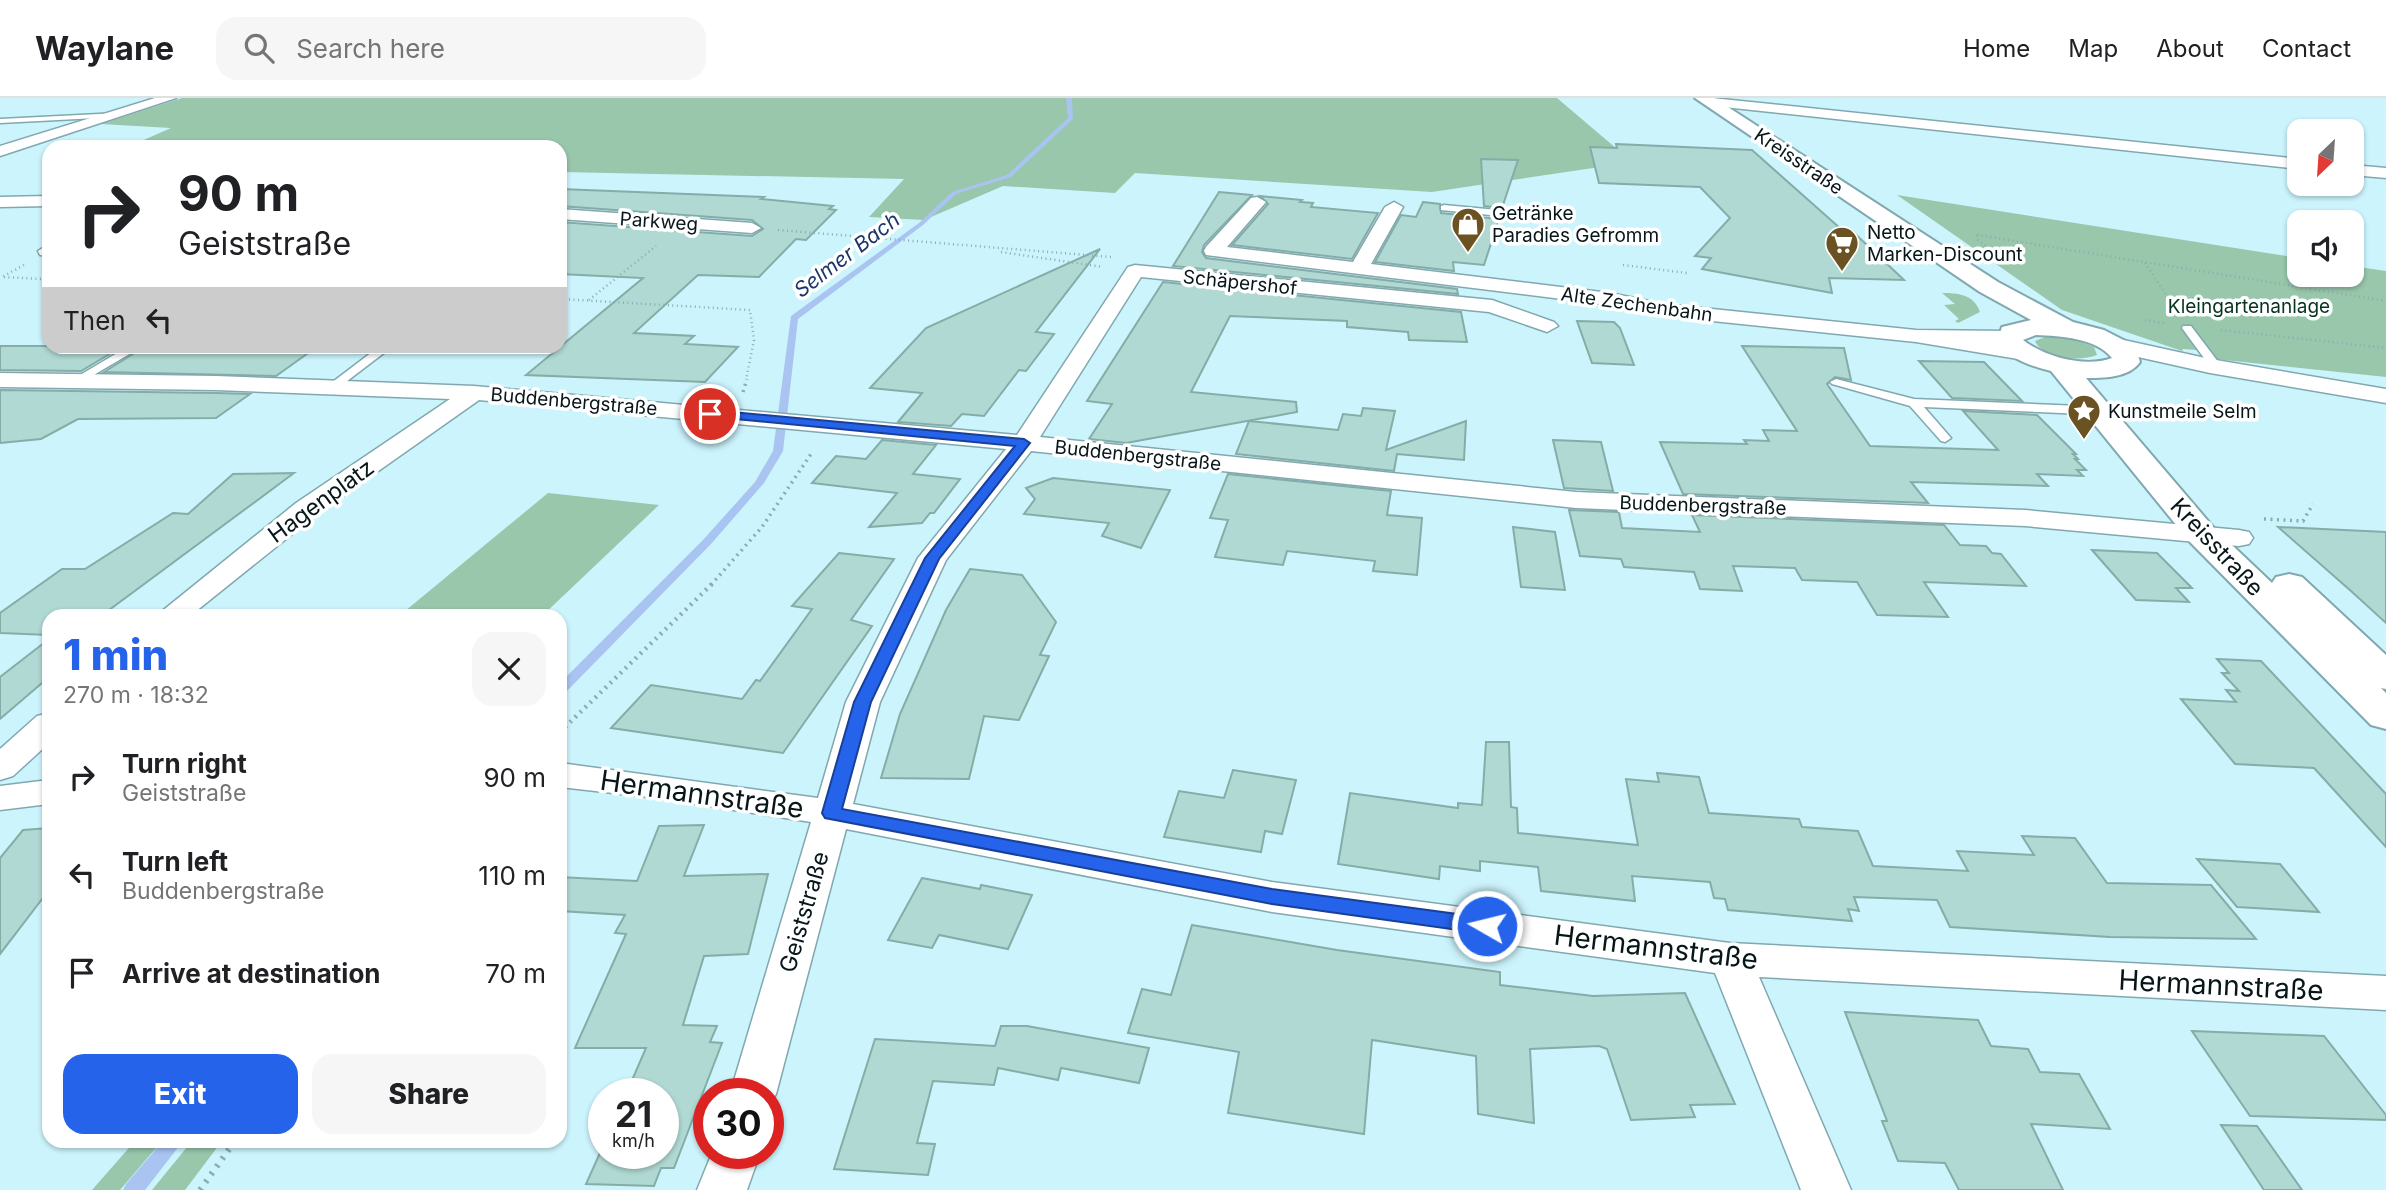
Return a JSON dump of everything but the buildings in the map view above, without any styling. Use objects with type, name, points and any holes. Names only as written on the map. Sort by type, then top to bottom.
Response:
[{"type":"main road","name":"Kreisstraße","points":[[1707,100],[2000,293],[2064,328],[2095,335],[2116,359],[2130,412],[2219,524],[2386,716]]},
{"type":"main road","name":"Kreisstraße","points":[[2000,293],[2019,339],[2064,328]]},
{"type":"main road","points":[[2019,339],[2060,365],[2116,359]]},
{"type":"main road","name":"Kreisstraße","points":[[2060,365],[2099,410],[2386,677]]},
{"type":"street","points":[[0,152],[169,98]]},
{"type":"street","points":[[1707,100],[2287,163]]},
{"type":"street","points":[[2364,171],[2386,173]]},
{"type":"street","points":[[0,202],[42,201]]},
{"type":"street","name":"Alte Zechenbahn","points":[[1257,202],[1213,251],[1610,299],[1664,310],[1916,336],[2019,339]]},
{"type":"street","points":[[1359,269],[1394,207]]},
{"type":"street","name":"Parkweg","points":[[567,215],[752,228]]},
{"type":"street","points":[[1024,443],[1135,271]]},
{"type":"street","name":"Schäpershof","points":[[1135,271],[1492,306],[1547,326]]},
{"type":"street","points":[[2116,359],[2213,366],[2386,396]]},
{"type":"street","name":"Buddenbergstraße","points":[[0,380],[334,386],[474,393],[1024,443],[1576,500],[2219,524]]},
{"type":"street","name":"Hagenplatz","points":[[180,609],[306,509],[474,393]]},
{"type":"street","name":"Geiststraße","points":[[757,1078],[863,702],[932,558],[1024,443]]},
{"type":"street","points":[[0,768],[42,730]]},
{"type":"street","name":"Hermannstraße","points":[[567,776],[657,786],[832,813],[1272,897],[1730,959],[2386,993]]},
{"type":"street","points":[[0,798],[42,793]]},
{"type":"street","points":[[1730,959],[1826,1190]]},
{"type":"street","points":[[722,1190],[730,1169]]},
{"type":"lane","points":[[0,121],[116,115]]},
{"type":"lane","points":[[1444,208],[1519,215]]},
{"type":"lane","points":[[2187,328],[2213,366]]},
{"type":"lane","points":[[76,381],[124,354]]},
{"type":"lane","points":[[334,386],[377,354]]},
{"type":"lane","points":[[1836,382],[1914,402],[2130,412]]},
{"type":"lane","points":[[1914,402],[1945,438]]},
{"type":"path","points":[[588,300],[685,223]]},
{"type":"path","points":[[752,228],[993,250],[1011,256],[1135,271]]},
{"type":"path","points":[[1995,252],[1978,240],[1977,235],[2386,301]]},
{"type":"path","points":[[42,254],[2,277],[42,279]]},
{"type":"path","points":[[2144,262],[2179,315]]},
{"type":"path","points":[[1623,265],[1687,273]]},
{"type":"path","points":[[567,299],[750,310],[754,322],[743,417]]},
{"type":"path","points":[[2133,319],[2173,324]]},
{"type":"path","points":[[2213,329],[2386,348]]},
{"type":"path","points":[[567,725],[708,589],[795,485],[820,425]]},
{"type":"path","points":[[2219,524],[2303,521],[2313,504]]},
{"type":"path","points":[[200,1190],[230,1148]]},
{"type":"green space","points":[[182,98],[1557,98],[1617,149],[1694,153],[1432,192],[1135,173],[1115,193],[1003,186],[924,220],[869,217],[904,179],[567,172],[567,140],[144,140],[171,128],[101,124]]},
{"type":"green space","name":"Kleingartenanlage","points":[[1897,195],[2287,256],[2287,287],[2364,287],[2364,268],[2386,271],[2386,377],[2215,359],[2210,351],[2182,351],[2062,310]]},
{"type":"green space","points":[[1942,293],[1959,294],[1969,298],[1980,312],[1958,323],[1955,321],[1959,319],[1944,305],[1955,304]]},
{"type":"green space","points":[[2048,336],[2074,339],[2094,347],[2097,355],[2072,358],[2046,352],[2035,341]]},
{"type":"green space","points":[[548,493],[659,505],[549,609],[407,609]]},
{"type":"green space","points":[[129,1148],[156,1148],[120,1190],[92,1190]]},
{"type":"green space","points":[[186,1148],[217,1148],[185,1190],[152,1190]]},
{"type":"waterway","name":"Selmer Bach","points":[[567,683],[707,542],[759,483],[778,451],[794,318],[921,224],[954,193],[1009,176],[1071,118],[1069,98]]},
{"type":"waterway","name":"Selmer Bach","points":[[133,1190],[168,1148]]},
{"type":"place","name":"Getränke Paradies Gefromm","points":[[1468,254]]},
{"type":"place","name":"Netto Marken-Discount","points":[[1842,273]]},
{"type":"place","name":"Kunstmeile Selm","points":[[2084,441]]},
{"type":"route","points":[[710,414],[1024,443],[932,558],[863,702],[832,813],[1272,897],[1487,926]]}]
